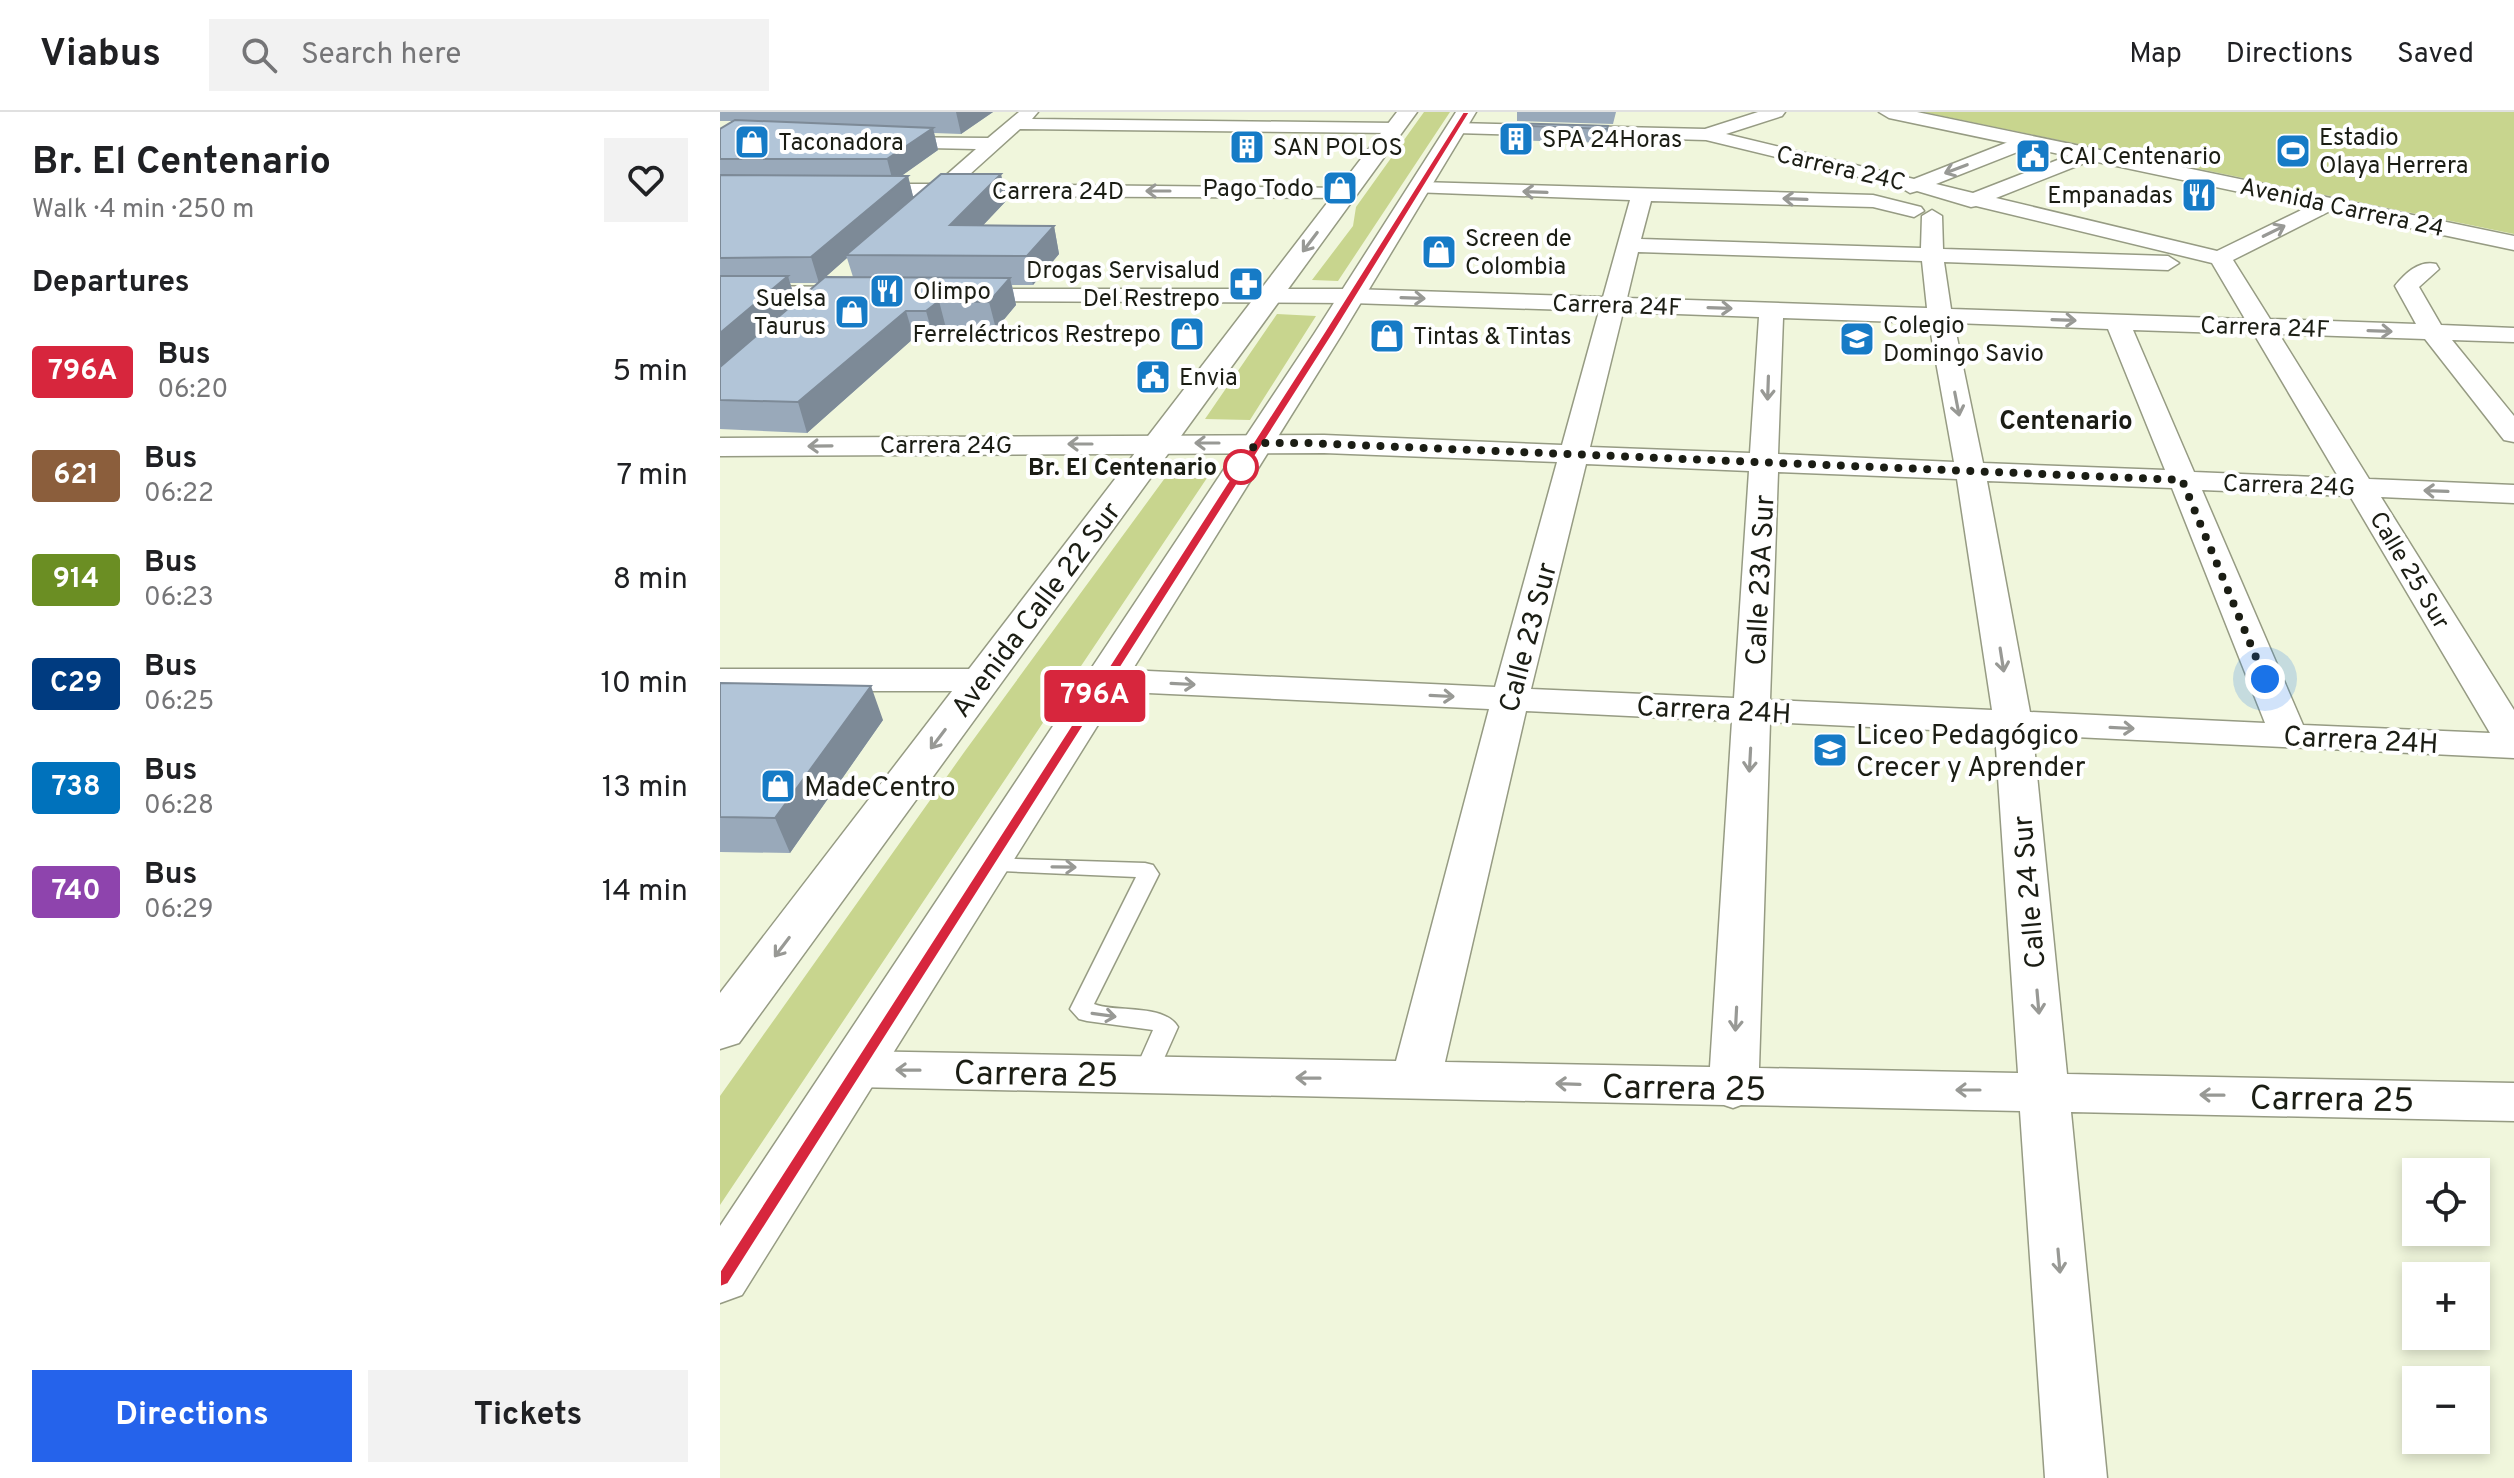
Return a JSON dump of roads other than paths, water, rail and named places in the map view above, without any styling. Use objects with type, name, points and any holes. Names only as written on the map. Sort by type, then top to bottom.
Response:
[{"type":"main road","name":"Avenida Carrera 24","points":[[1889,112],[2514,243]]},
{"type":"main road","name":"Avenida Calle 22 Sur","points":[[720,1030],[1401,120]]},
{"type":"main road","points":[[720,1277],[1461,120]]},
{"type":"street","points":[[1706,135],[1776,112]]},
{"type":"street","points":[[917,211],[1022,118],[1401,120]]},
{"type":"street","name":"Carrera 24C","points":[[1461,120],[1706,135],[1926,219],[1975,199],[2222,262]]},
{"type":"street","points":[[856,140],[993,144]]},
{"type":"street","points":[[1926,219],[2028,141]]},
{"type":"street","points":[[1629,245],[1926,219],[2090,154]]},
{"type":"street","points":[[1419,188],[1873,201],[1926,219],[2222,262],[2329,204]]},
{"type":"street","name":"Carrera 24D","points":[[830,190],[1348,192]]},
{"type":"street","name":"Calle 23 Sur","points":[[1416,1080],[1510,699],[1642,195]]},
{"type":"street","points":[[1873,201],[1926,219]]},
{"type":"street","name":"Calle 24 Sur","points":[[1926,219],[1940,316],[2013,723],[2076,1478]]},
{"type":"street","name":"Calle 25 Sur","points":[[2222,262],[2514,744]]},
{"type":"street","points":[[2428,269],[2407,286],[2433,333],[2514,434]]},
{"type":"street","points":[[801,314],[847,273]]},
{"type":"street","points":[[720,293],[888,294]]},
{"type":"street","name":"Carrera 24F","points":[[936,294],[1351,296],[2514,335]]},
{"type":"street","name":"Calle 23A Sur","points":[[1733,1089],[1771,310]]},
{"type":"street","points":[[2118,322],[2289,736]]},
{"type":"street","name":"Carrera 24G","points":[[720,447],[1256,443],[2514,494]]},
{"type":"street","points":[[720,680],[983,680]]},
{"type":"street","name":"Carrera 24H","points":[[1105,680],[2514,744]]},
{"type":"street","name":"Carrera 25","points":[[854,1069],[1733,1089],[2046,1091],[2514,1102]]},
{"type":"lane","points":[[986,865],[1145,870],[1148,874],[1082,1004],[1082,1009],[1087,1013],[1160,1023],[1166,1027],[1145,1075]]},
{"type":"place","name":"SPA 24Horas","points":[[1516,139]]},
{"type":"place","name":"Taconadora","points":[[752,142]]},
{"type":"place","name":"SAN POLOS","points":[[1247,147]]},
{"type":"place","name":"Estadio Olaya Herrera","points":[[2293,151]]},
{"type":"place","name":"CAI Centenario","points":[[2033,156]]},
{"type":"place","name":"Pago Todo","points":[[1340,188]]},
{"type":"place","name":"Empanadas","points":[[2199,195]]},
{"type":"place","name":"Screen de Colombia","points":[[1439,252]]},
{"type":"place","name":"Drogas Servisalud Del Restrepo","points":[[1246,284]]},
{"type":"place","name":"Olimpo","points":[[887,291]]},
{"type":"place","name":"Suelsa Taurus","points":[[852,312]]},
{"type":"place","name":"Ferreléctricos Restrepo","points":[[1187,334]]},
{"type":"place","name":"Tintas & Tintas","points":[[1387,336]]},
{"type":"place","name":"Colegio Domingo Savio","points":[[1857,339]]},
{"type":"place","name":"Envia","points":[[1153,377]]},
{"type":"place","name":"Br. El Centenario","points":[[1241,467]]},
{"type":"place","name":"Liceo Pedagógico Crecer y Aprender","points":[[1830,750]]},
{"type":"place","name":"MadeCentro","points":[[778,786]]},
{"type":"district","name":"Centenario","points":[[2066,420]]}]
